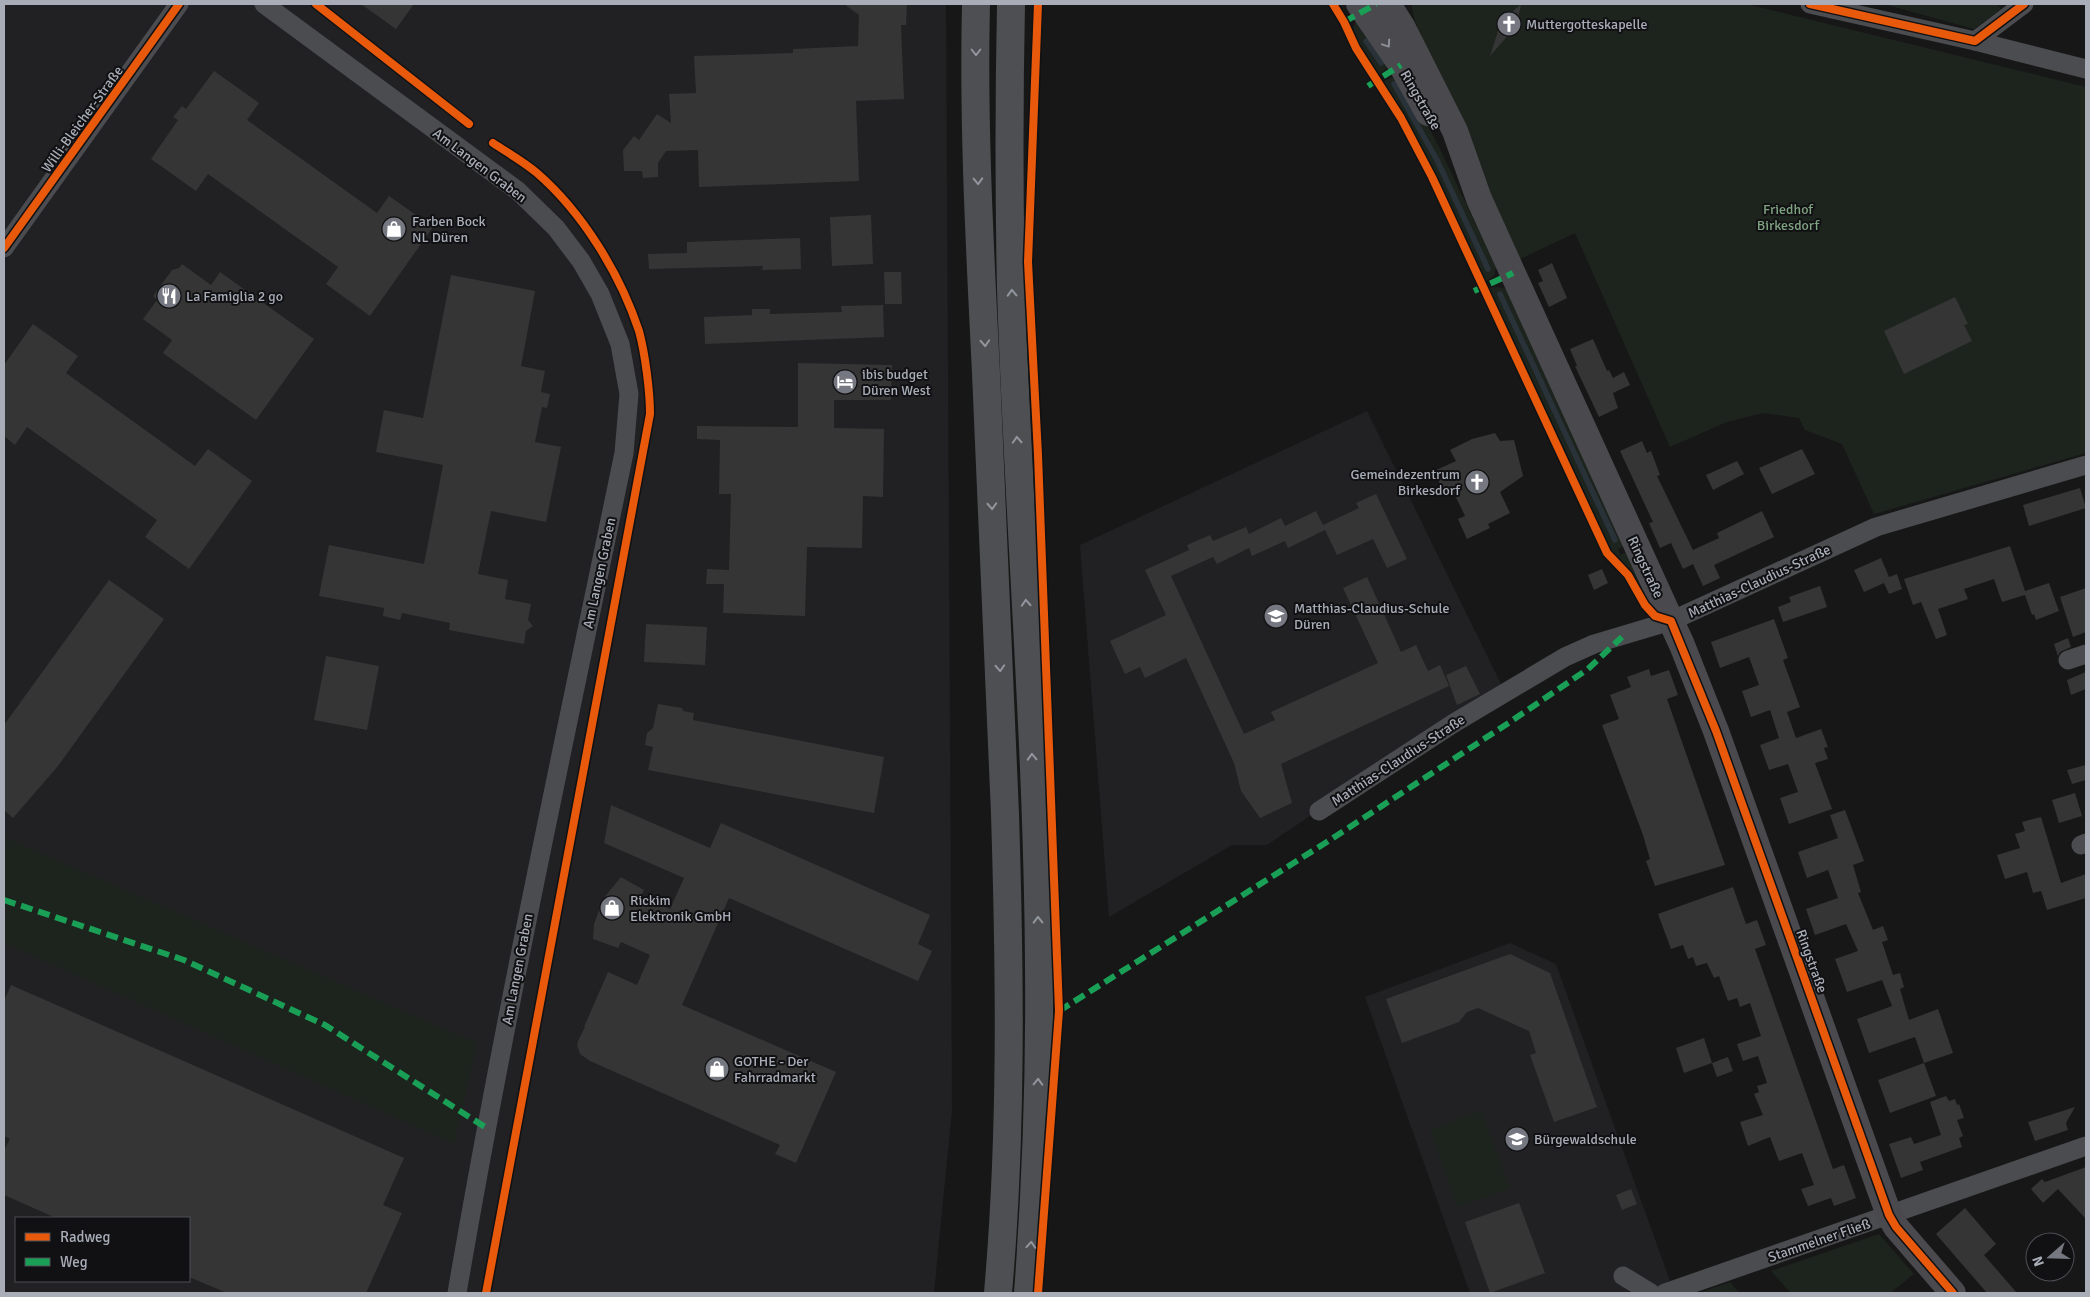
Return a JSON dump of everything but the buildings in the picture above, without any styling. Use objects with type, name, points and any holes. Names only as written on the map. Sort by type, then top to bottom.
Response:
[{"type":"main road","points":[[976,4],[976,132],[1001,689],[1010,968],[1009,1075],[1004,1204],[998,1293]]},
{"type":"main road","points":[[1011,4],[1009,136],[1011,289],[1030,686],[1039,969],[1038,1075],[1032,1241],[1028,1293]]},
{"type":"main road","name":"Ringstraße","points":[[1359,4],[1401,65],[1479,199],[1671,621],[1716,731],[1889,1215],[1896,1227],[1953,1293]]},
{"type":"main road","name":"Ringstraße","points":[[1388,4],[1417,53],[1456,131],[1479,199]]},
{"type":"street","name":"Willi-Bleicher-Straße","points":[[4,248],[180,4]]},
{"type":"street","name":"Am Langen Graben","points":[[264,4],[518,191],[556,228],[581,261],[600,294],[620,344],[629,394],[624,454],[539,858],[485,1128],[457,1293]]},
{"type":"street","points":[[1810,4],[1975,41],[2086,70]]},
{"type":"street","points":[[1975,41],[2024,4]]},
{"type":"street","name":"Matthias-Claudius-Straße","points":[[1320,811],[1454,723],[1565,657],[1594,644],[1671,621],[1876,527],[2086,464]]},
{"type":"street","points":[[2068,660],[2086,654]]},
{"type":"street","name":"Stammelner Fließ","points":[[1665,1293],[2086,1146]]},
{"type":"street","points":[[1623,1276],[1651,1293]]},
{"type":"shaded area","points":[[4,4],[946,4],[952,1110],[934,1293],[4,1293]]},
{"type":"shaded area","name":"Matthias-Claudius-Schule Düren","points":[[1367,411],[1502,686],[1267,845],[1232,845],[1109,917],[1080,545]]},
{"type":"shaded area","name":"Bürgewaldschule","points":[[1510,943],[1556,964],[1670,1281],[1642,1293],[1470,1293],[1365,997]]},
{"type":"green space","name":"Friedhof Birkesdorf","points":[[1411,4],[1746,4],[2086,87],[2086,453],[1874,514],[1842,444],[1805,430],[1799,418],[1763,413],[1727,422],[1670,447],[1575,233],[1516,261],[1415,21]]},
{"type":"green space","points":[[1884,4],[1997,4],[2001,9],[1974,29]]},
{"type":"green space","points":[[1356,21],[1387,65],[1386,69],[1378,75],[1355,42],[1353,28]]},
{"type":"green space","points":[[1395,78],[1422,114],[1496,267],[1493,276],[1485,281],[1418,144],[1383,82]]},
{"type":"green space","points":[[1498,287],[1506,289],[1624,546],[1618,549],[1620,555],[1627,552],[1650,606],[1631,575],[1608,549],[1488,288]]},
{"type":"green space","points":[[4,837],[477,1043],[454,1144],[4,943]]},
{"type":"green space","points":[[1481,1110],[1510,1189],[1457,1207],[1430,1130]]},
{"type":"green space","points":[[1879,1234],[1914,1274],[1890,1293],[1791,1293],[1771,1271]]},
{"type":"green space","points":[[1730,1282],[1739,1293],[1699,1293]]},
{"type":"waterway","points":[[1366,41],[1381,63]]},
{"type":"waterway","points":[[1394,84],[1437,160],[1488,269]]},
{"type":"waterway","points":[[1500,294],[1615,540]]},
{"type":"marked path","points":[[1344,22],[1376,4]]},
{"type":"marked path","points":[[1368,86],[1401,65]]},
{"type":"marked path","points":[[1474,291],[1513,273]]},
{"type":"marked path","points":[[1059,1011],[1330,840],[1510,722],[1588,669],[1622,637]]},
{"type":"marked path","points":[[4,900],[184,960],[325,1025],[485,1127]]},
{"type":"cycle path","points":[[4,248],[179,4]]},
{"type":"cycle path","points":[[316,4],[469,124]]},
{"type":"cycle path","points":[[1038,4],[1028,262],[1038,455],[1059,1011],[1038,1293]]},
{"type":"cycle path","points":[[1333,4],[1356,48],[1401,118],[1432,177],[1607,553],[1628,575],[1645,605],[1655,616],[1671,621],[1716,731],[1889,1215],[1896,1227],[1953,1293]]},
{"type":"cycle path","points":[[1810,4],[1975,41],[2024,4]]},
{"type":"cycle path","points":[[486,1293],[650,414],[647,372],[639,331],[622,288],[611,267],[584,226],[554,189],[532,169],[493,143]]},
{"type":"place","name":"Muttergotteskapelle","points":[[1509,24]]},
{"type":"place","name":"Farben Bock NL Düren","points":[[394,229]]},
{"type":"place","name":"La Famiglia 2 go","points":[[169,296]]},
{"type":"place","name":"ibis budget Düren West","points":[[845,382]]},
{"type":"place","name":"Gemeindezentrum Birkesdorf","points":[[1477,482]]},
{"type":"place","name":"Matthias-Claudius-Schule Düren","points":[[1276,616]]},
{"type":"place","name":"Rickim Elektronik GmbH","points":[[612,908]]},
{"type":"place","name":"GOTHE - Der Fahrradmarkt","points":[[717,1069]]},
{"type":"place","name":"Bürgewaldschule","points":[[1517,1139]]}]
